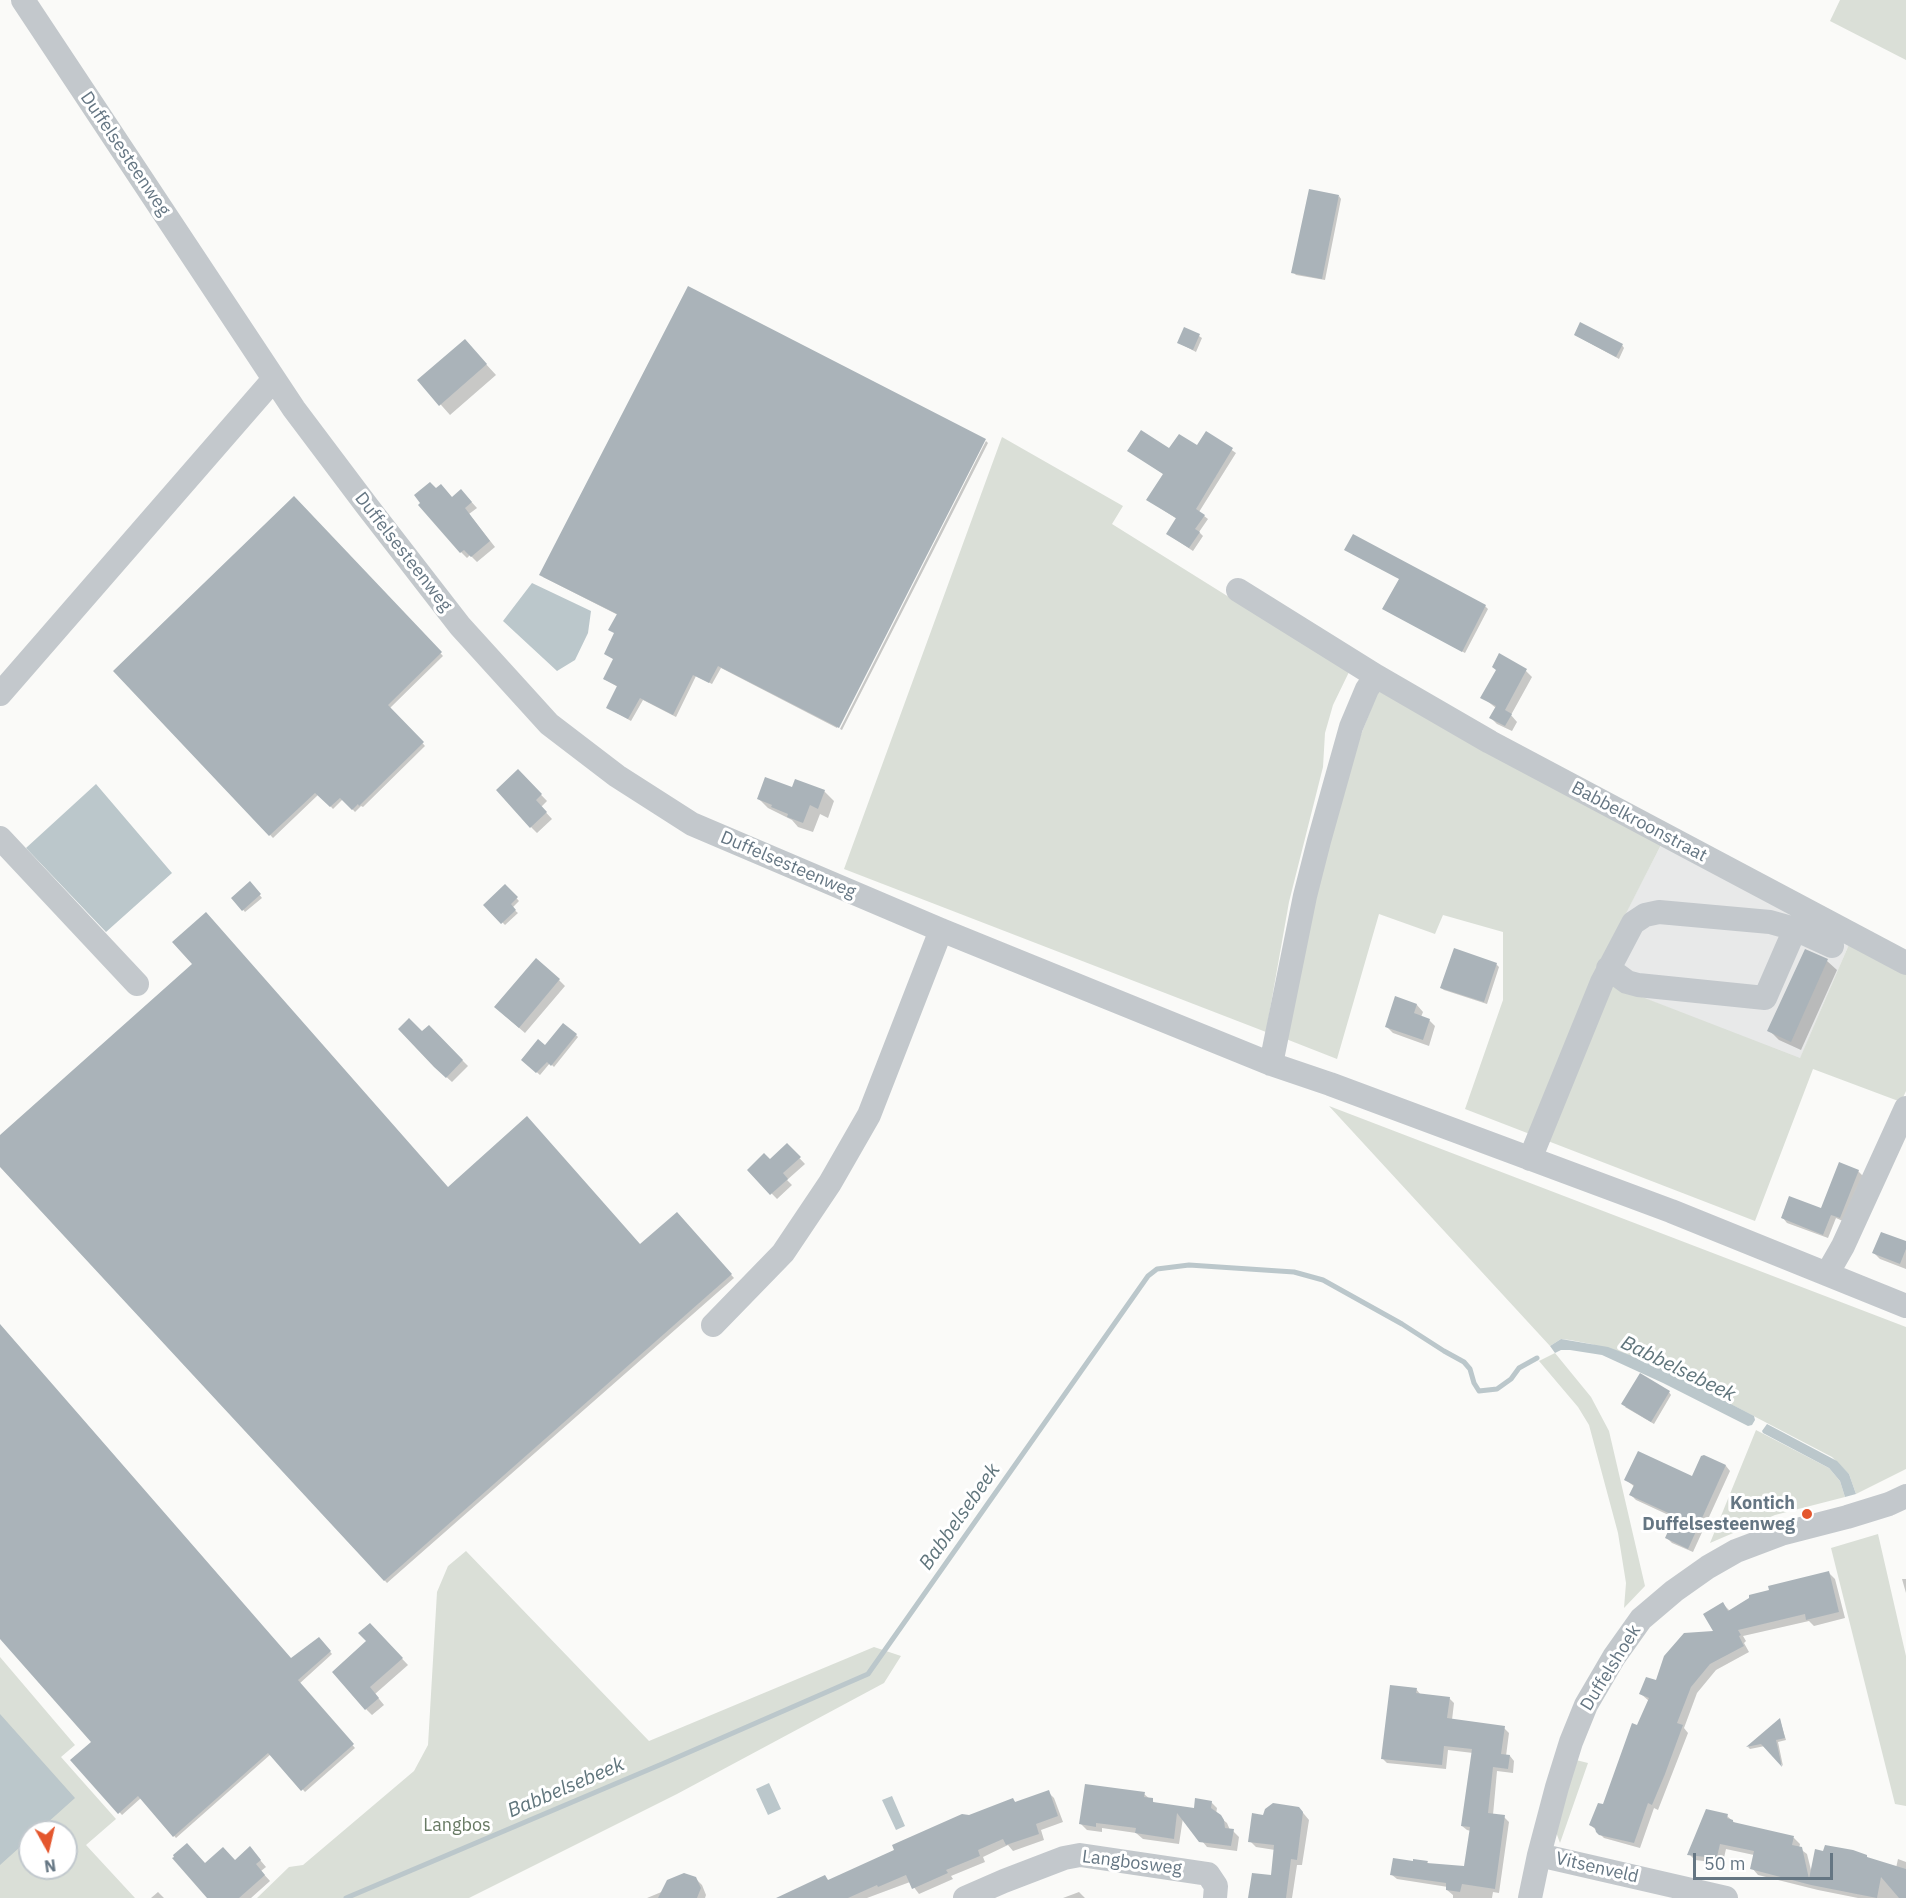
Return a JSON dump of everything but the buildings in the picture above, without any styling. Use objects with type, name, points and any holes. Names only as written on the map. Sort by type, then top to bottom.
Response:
[{"type":"street","name":"Duffelsesteenweg","points":[[23,0],[294,409],[354,488],[460,626],[549,724],[617,776],[692,825],[941,930],[1271,1064],[1671,1211],[1906,1306]]},
{"type":"street","points":[[0,694],[274,379]]},
{"type":"street","name":"Babbelkroonstraat","points":[[1238,590],[1443,717],[1906,963]]},
{"type":"street","points":[[1271,1064],[1300,917],[1322,830],[1351,727],[1367,689],[1376,676]]},
{"type":"street","points":[[0,838],[137,984]]},
{"type":"street","points":[[1530,1158],[1608,968],[1633,923],[1645,915],[1659,912],[1770,922],[1796,929],[1832,946]]},
{"type":"street","points":[[1608,968],[1627,982],[1638,985],[1765,998],[1796,929]]},
{"type":"street","points":[[713,1326],[783,1253],[830,1183],[869,1115],[941,930]]},
{"type":"street","points":[[1827,1274],[1843,1246],[1906,1108]]},
{"type":"street","name":"Duffelshoek","points":[[1530,1898],[1564,1763],[1586,1706],[1614,1657],[1641,1619],[1674,1591],[1736,1551],[1781,1534],[1847,1518],[1906,1496]]},
{"type":"street","name":"Vitsenveld","points":[[1539,1855],[1726,1898]]},
{"type":"street","name":"Langbosweg","points":[[965,1898],[1064,1858],[1080,1856],[1208,1874],[1216,1886],[1215,1898]]},
{"type":"shaded area","points":[[532,583],[591,611],[588,633],[575,660],[557,671],[503,621]]},
{"type":"shaded area","points":[[96,784],[172,873],[106,932],[26,848]]},
{"type":"shaded area","points":[[1662,843],[1850,942],[1800,1059],[1592,978]]},
{"type":"shaded area","points":[[1561,1339],[1608,1347],[1656,1365],[1754,1416],[1755,1420],[1752,1425],[1748,1426],[1602,1355],[1570,1350],[1555,1353],[1550,1346]]},
{"type":"shaded area","points":[[1767,1424],[1837,1461],[1849,1474],[1856,1494],[1845,1497],[1840,1481],[1829,1468],[1763,1433]]},
{"type":"shaded area","points":[[0,1714],[75,1798],[50,1820],[18,1820],[18,1849],[0,1865]]},
{"type":"shaded area","points":[[769,1783],[781,1809],[768,1815],[756,1789]]},
{"type":"shaded area","points":[[892,1796],[905,1826],[896,1830],[882,1800]]},
{"type":"green space","points":[[1840,0],[1906,0],[1906,60],[1830,21]]},
{"type":"green space","points":[[1002,437],[1123,506],[1112,524],[1349,672],[1333,705],[1325,733],[1323,767],[1289,902],[1266,1032],[844,869]]},
{"type":"green space","points":[[1379,689],[1662,843],[1593,978],[1800,1058],[1850,942],[1906,973],[1906,1091],[1901,1102],[1813,1069],[1755,1221],[1465,1109],[1503,1000],[1503,932],[1443,915],[1435,934],[1379,914],[1337,1059],[1286,1039],[1302,952],[1345,775]]},
{"type":"green space","points":[[1329,1106],[1906,1327],[1906,1469],[1856,1494],[1849,1474],[1832,1457],[1656,1365],[1591,1344],[1570,1340],[1561,1339],[1550,1346]]},
{"type":"green space","points":[[1555,1353],[1591,1397],[1609,1431],[1645,1586],[1624,1608],[1626,1583],[1618,1533],[1589,1425],[1578,1407],[1539,1361]]},
{"type":"green space","points":[[1756,1430],[1829,1468],[1840,1481],[1845,1497],[1775,1515],[1710,1543]]},
{"type":"green space","points":[[1878,1534],[1906,1656],[1906,1806],[1895,1804],[1831,1548]]},
{"type":"green space","name":"Langbos","points":[[466,1551],[649,1741],[874,1647],[901,1656],[884,1683],[677,1794],[469,1898],[257,1898],[289,1867],[303,1865],[414,1771],[428,1745],[437,1592],[448,1566]]},
{"type":"green space","points":[[0,1657],[75,1745],[61,1757],[116,1819],[86,1845],[135,1898],[0,1898]]},
{"type":"green space","points":[[1576,1760],[1588,1763],[1560,1843],[1556,1832]]},
{"type":"waterway","name":"Babbelsebeek","points":[[346,1898],[868,1674],[1148,1276],[1157,1269],[1189,1265],[1294,1272],[1323,1280],[1464,1362],[1470,1369],[1479,1391],[1497,1389],[1511,1379],[1519,1368],[1537,1358]]},
{"type":"place","name":"Kontich Duffelsesteenweg","points":[[1807,1514]]}]
